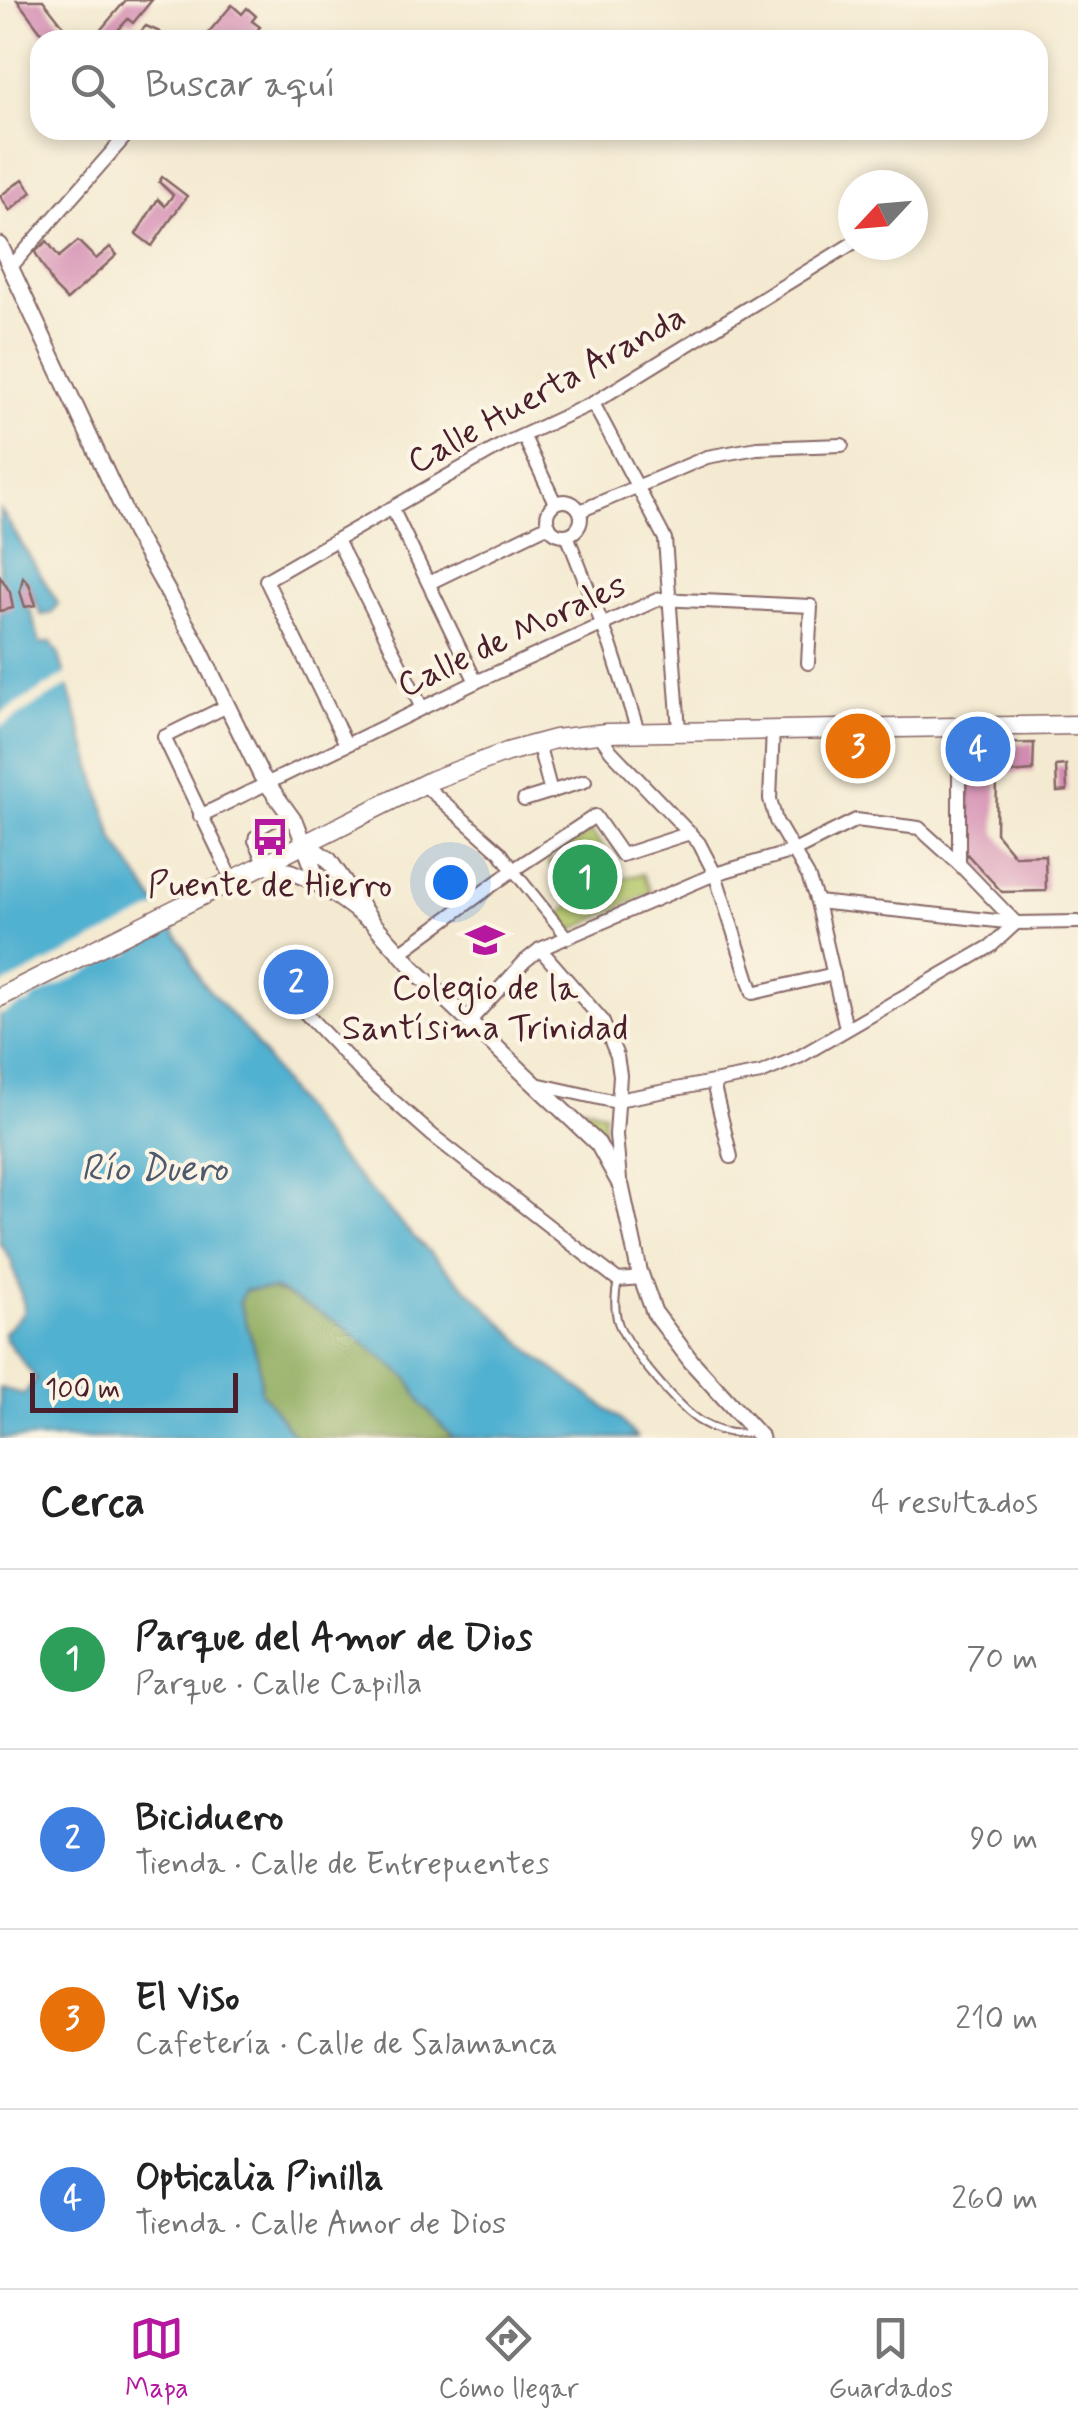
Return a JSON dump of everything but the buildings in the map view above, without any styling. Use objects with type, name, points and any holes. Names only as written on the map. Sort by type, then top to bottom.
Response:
[{"type":"main road","points":[[0,997],[423,784],[474,762],[538,744],[638,731],[1078,725]]},
{"type":"street","points":[[10,268],[122,140]]},
{"type":"street","points":[[0,245],[134,532],[196,642],[266,782],[306,844],[313,871],[328,890]]},
{"type":"street","name":"Calle Huerta Aranda","points":[[346,744],[266,580],[502,445],[593,404],[838,252]]},
{"type":"street","points":[[593,404],[664,540],[679,730]]},
{"type":"street","points":[[524,437],[555,502]]},
{"type":"street","points":[[580,511],[692,462],[732,451],[842,445]]},
{"type":"street","points":[[570,501],[580,511],[581,521],[576,530],[556,533],[549,526],[548,513],[555,502],[570,501]]},
{"type":"street","points":[[392,508],[476,682]]},
{"type":"street","points":[[428,583],[549,526]]},
{"type":"street","points":[[567,534],[610,644],[638,731]]},
{"type":"street","points":[[337,540],[422,708]]},
{"type":"street","name":"Calle de Morales","points":[[200,816],[476,682],[659,599],[810,606],[808,663]]},
{"type":"street","points":[[227,706],[164,737],[233,880]]},
{"type":"street","points":[[958,726],[959,864]]},
{"type":"street","points":[[773,729],[770,798],[776,821],[817,902],[846,1028]]},
{"type":"street","points":[[599,734],[699,842],[715,874],[753,993],[834,974]]},
{"type":"street","points":[[538,744],[551,792]]},
{"type":"street","points":[[524,800],[585,781]]},
{"type":"street","points":[[423,784],[500,852],[566,937]]},
{"type":"street","points":[[400,953],[595,816],[622,856],[690,833]]},
{"type":"street","points":[[468,1023],[525,960],[540,950],[715,874],[794,850],[856,820],[919,828],[1016,923]]},
{"type":"street","points":[[306,844],[329,860],[373,923],[468,1023],[598,1144],[621,1186]]},
{"type":"street","points":[[264,865],[298,874],[328,890],[373,923]]},
{"type":"street","points":[[817,902],[1016,923],[1078,922]]},
{"type":"street","points":[[536,1084],[594,1099],[618,1100],[761,1073],[798,1056],[991,946],[1016,923]]},
{"type":"street","points":[[540,950],[602,1020],[617,1056],[616,1135],[621,1186],[641,1278],[654,1312],[666,1331],[758,1435]]},
{"type":"street","points":[[274,979],[364,1074],[432,1135],[618,1280],[641,1278]]},
{"type":"street","points":[[714,1083],[731,1157]]},
{"type":"lane","points":[[264,865],[252,835],[290,814]]},
{"type":"lane","points":[[618,1280],[617,1322],[633,1348],[676,1399],[697,1420],[717,1430],[758,1435]]},
{"type":"green space","points":[[591,831],[611,859],[606,870],[611,880],[643,874],[651,892],[573,930],[560,914],[578,899],[548,863]]},
{"type":"green space","points":[[583,1106],[604,1113],[603,1132],[598,1132],[578,1112]]},
{"type":"green space","points":[[266,1287],[315,1307],[385,1358],[409,1379],[422,1404],[453,1438],[296,1438],[261,1392],[258,1358],[239,1302],[245,1290]]},
{"type":"water","name":"Río Duero","points":[[0,509],[58,603],[52,613],[41,615],[23,578],[22,596],[31,611],[40,644],[51,642],[59,655],[114,840],[186,949],[200,980],[253,1039],[337,1155],[412,1235],[536,1356],[618,1417],[637,1438],[453,1438],[422,1404],[409,1379],[340,1324],[276,1289],[245,1290],[239,1302],[258,1358],[261,1392],[296,1438],[0,1438],[0,1388],[24,1394],[36,1379],[4,1333],[23,1313],[24,1306],[11,1260],[0,1243]]},
{"type":"pier","points":[[69,672],[72,683],[0,727],[0,714]]},
{"type":"pier","name":"Puente de Hierro","points":[[162,905],[177,927],[133,949],[129,955],[121,955],[29,1004],[0,1015],[0,986]]},
{"type":"place","name":"El Viso","points":[[858,746]]},
{"type":"place","name":"Opticalia Pinilla","points":[[978,749]]},
{"type":"place","name":"Puente de Hierro","points":[[270,837]]},
{"type":"place","name":"Parque del Amor de Dios","points":[[585,877]]},
{"type":"place","name":"Colegio de la Santísima Trinidad","points":[[485,940]]},
{"type":"place","name":"Biciduero","points":[[296,982]]}]
